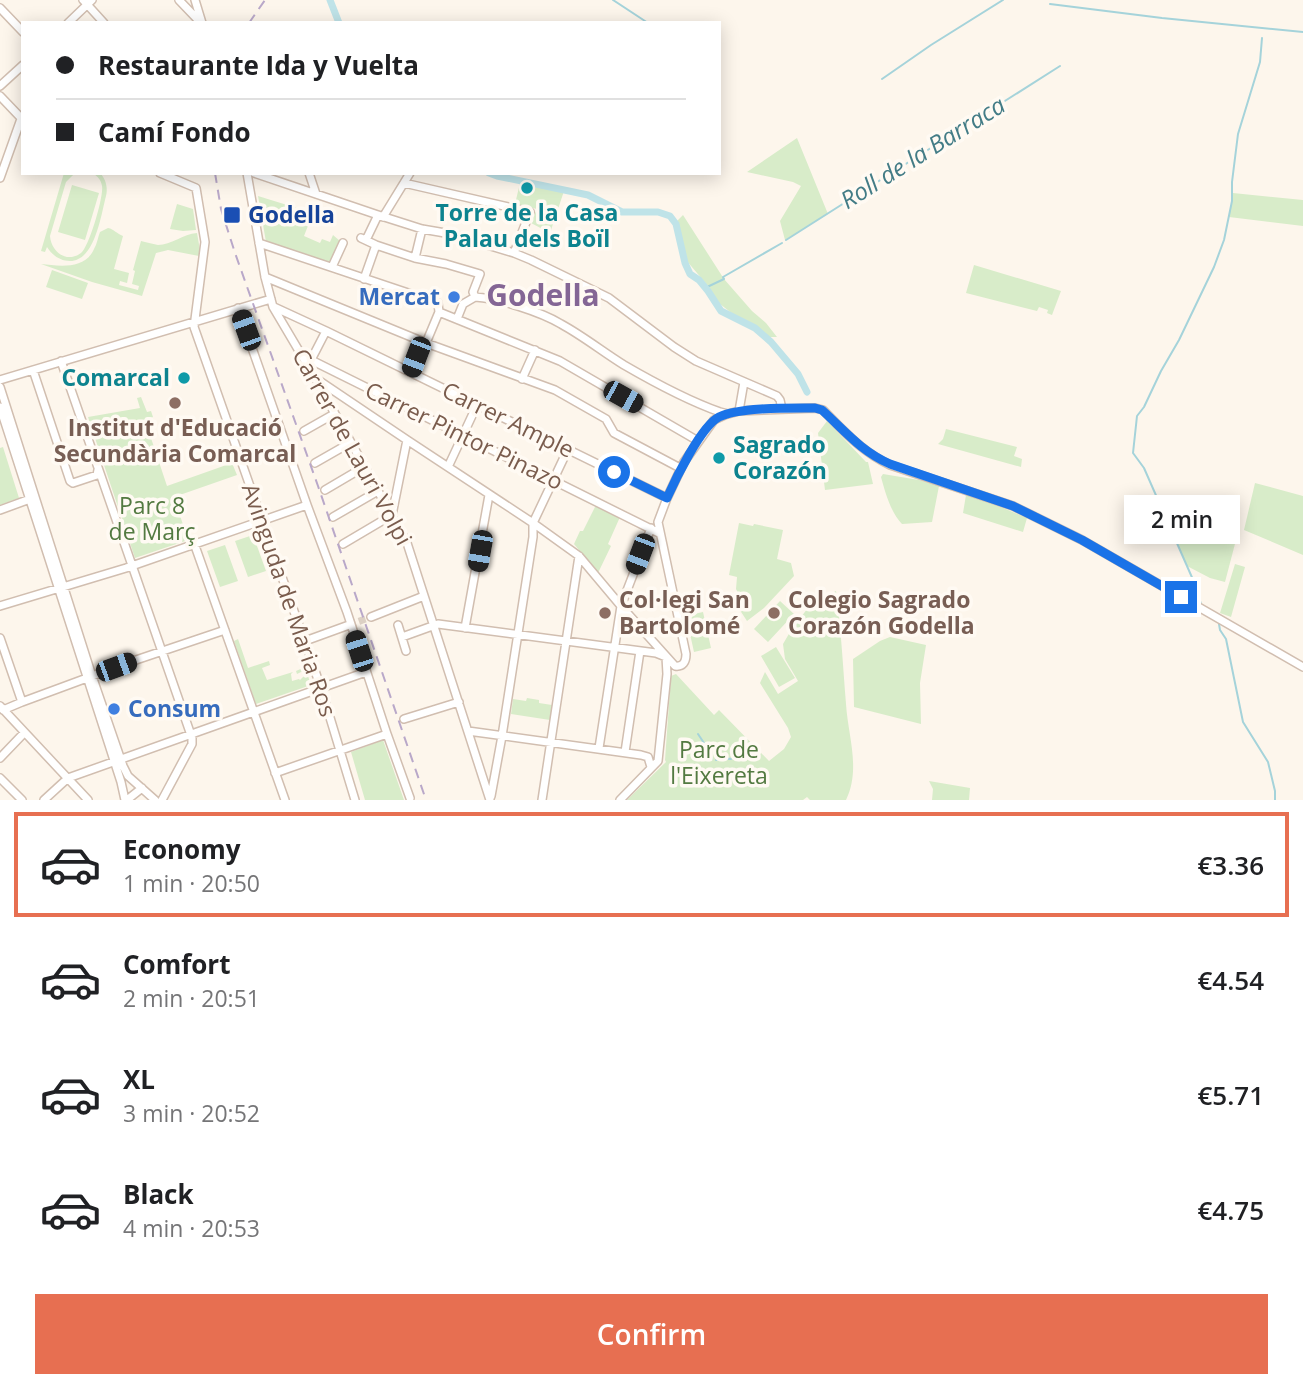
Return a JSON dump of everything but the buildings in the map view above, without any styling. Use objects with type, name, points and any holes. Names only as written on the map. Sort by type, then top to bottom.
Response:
[{"type":"street","points":[[179,0],[200,21]]},
{"type":"street","points":[[195,0],[201,21]]},
{"type":"street","points":[[70,21],[87,2],[102,21]]},
{"type":"street","points":[[0,8],[21,30]]},
{"type":"street","points":[[0,86],[21,67]]},
{"type":"street","points":[[0,96],[21,119]]},
{"type":"street","points":[[0,178],[21,123]]},
{"type":"street","points":[[165,175],[196,188],[205,242],[194,321]]},
{"type":"street","name":"Carrer de Lauri Volpi","points":[[247,175],[272,303],[308,360],[334,414],[407,542],[490,800]]},
{"type":"street","points":[[260,175],[422,229],[451,234],[514,253],[551,269],[609,298],[696,361],[777,396],[782,409]]},
{"type":"street","points":[[310,175],[316,194]]},
{"type":"street","points":[[409,175],[363,239],[415,258],[480,274],[473,292],[475,296]]},
{"type":"street","points":[[404,183],[530,212],[514,253]]},
{"type":"street","points":[[415,258],[422,229]]},
{"type":"street","points":[[259,243],[438,303],[439,312],[410,372]]},
{"type":"street","points":[[332,267],[343,243]]},
{"type":"street","points":[[364,279],[376,245]]},
{"type":"street","points":[[265,277],[424,342],[546,386],[606,419],[614,433],[680,468]]},
{"type":"street","points":[[457,319],[463,304],[475,296],[524,308],[560,323],[673,393],[728,414]]},
{"type":"street","points":[[0,380],[238,308],[272,303]]},
{"type":"street","name":"Carrer Ample","points":[[272,303],[667,498]]},
{"type":"street","points":[[238,308],[347,612],[410,798]]},
{"type":"street","points":[[439,312],[559,360],[698,442]]},
{"type":"street","name":"Avinguda de Maria Ros","points":[[194,321],[198,342],[321,688],[355,800]]},
{"type":"street","points":[[308,360],[326,331]]},
{"type":"street","points":[[522,379],[535,350]]},
{"type":"street","name":"Carrer Pintor Pinazo","points":[[308,360],[660,534]]},
{"type":"street","points":[[61,361],[162,652],[194,732],[191,744],[162,800]]},
{"type":"street","points":[[33,370],[69,481],[73,483],[97,475],[98,470]]},
{"type":"street","points":[[315,378],[579,556],[673,665],[680,666],[685,661],[686,654],[658,522],[680,468],[714,420],[739,411],[815,408],[822,410],[874,457],[1013,506],[1082,540],[1303,667]]},
{"type":"street","points":[[739,411],[744,382]]},
{"type":"street","points":[[0,387],[117,760],[126,800],[145,791]]},
{"type":"street","points":[[448,467],[477,405]]},
{"type":"street","points":[[0,407],[61,587]]},
{"type":"street","points":[[304,431],[334,414]]},
{"type":"street","points":[[343,544],[392,515],[407,440]]},
{"type":"street","points":[[315,463],[350,443]]},
{"type":"street","points":[[490,800],[518,635],[533,523],[568,449]]},
{"type":"street","points":[[325,490],[364,467]]},
{"type":"street","points":[[334,517],[378,491]]},
{"type":"street","points":[[466,628],[489,495]]},
{"type":"street","points":[[0,510],[30,499]]},
{"type":"street","points":[[0,606],[132,565],[307,505]]},
{"type":"street","points":[[599,748],[621,606],[650,528]]},
{"type":"street","points":[[194,543],[285,800]]},
{"type":"street","points":[[542,800],[579,556]]},
{"type":"street","points":[[371,617],[424,596]]},
{"type":"street","points":[[402,637],[438,624],[659,653],[666,657]]},
{"type":"street","points":[[305,641],[349,625]]},
{"type":"street","points":[[398,625],[406,651]]},
{"type":"street","points":[[88,800],[2,708],[225,630]]},
{"type":"street","points":[[0,638],[22,702]]},
{"type":"street","points":[[625,752],[640,651]]},
{"type":"street","points":[[620,800],[656,764],[659,757],[667,674],[666,657]]},
{"type":"street","points":[[44,800],[68,778],[366,672]]},
{"type":"street","points":[[404,719],[459,702]]},
{"type":"street","points":[[468,731],[625,752],[648,757],[651,767]]},
{"type":"street","points":[[0,758],[24,733]]},
{"type":"street","points":[[275,773],[387,734]]},
{"type":"street","points":[[117,760],[128,776],[155,800]]},
{"type":"street","points":[[0,778],[22,800]]},
{"type":"green space","points":[[797,138],[828,214],[785,240],[780,221],[801,186],[747,172]]},
{"type":"green space","points":[[63,175],[73,175],[66,182],[50,236],[53,247],[60,254],[70,257],[81,253],[92,232],[102,192],[101,182],[96,175],[102,175],[107,187],[106,196],[96,236],[85,254],[70,261],[57,257],[47,247],[45,252],[41,251]]},
{"type":"green space","points":[[520,183],[564,191],[550,233],[531,223],[537,209],[515,204]]},
{"type":"green space","points":[[72,185],[99,193],[85,240],[58,232]]},
{"type":"green space","points":[[1233,193],[1303,200],[1303,226],[1229,217]]},
{"type":"green space","points":[[258,196],[313,213],[304,236],[320,243],[322,239],[330,242],[333,235],[340,241],[329,264],[266,242]]},
{"type":"green space","points":[[177,204],[193,209],[196,230],[170,229]]},
{"type":"green space","points":[[683,215],[724,279],[777,337],[769,337],[720,304],[686,260],[677,221]]},
{"type":"green space","points":[[108,228],[123,236],[114,269],[129,273],[127,283],[120,281],[119,285],[138,290],[139,286],[132,284],[141,241],[163,245],[197,233],[199,256],[168,250],[156,253],[142,296],[41,264],[78,264],[90,256],[100,232]]},
{"type":"green space","points":[[974,265],[1061,291],[1052,315],[1047,313],[1048,310],[1039,307],[1037,311],[966,293]]},
{"type":"green space","points":[[52,270],[88,283],[82,299],[46,287]]},
{"type":"green space","name":"Parc 8 de Març","points":[[141,397],[147,412],[151,411],[153,417],[145,420],[167,486],[232,463],[237,475],[174,497],[188,540],[135,558],[88,417],[140,408],[137,398]]},
{"type":"green space","points":[[827,421],[868,462],[873,484],[825,490],[818,433]]},
{"type":"green space","points":[[946,429],[1017,447],[1014,456],[1022,459],[1021,467],[938,444]]},
{"type":"green space","points":[[3,447],[19,498],[0,505],[0,448]]},
{"type":"green space","points":[[883,474],[939,486],[932,522],[902,524],[889,502],[881,477]]},
{"type":"green space","points":[[1255,483],[1303,496],[1303,555],[1244,530]]},
{"type":"green space","points":[[966,495],[1027,518],[1023,532],[963,513]]},
{"type":"green space","points":[[596,505],[620,517],[608,544],[611,546],[598,573],[574,544]]},
{"type":"green space","points":[[1165,516],[1236,540],[1225,582],[1210,578],[1187,566]]},
{"type":"green space","points":[[739,523],[783,530],[777,559],[791,563],[794,576],[764,608],[747,621],[734,601],[739,595],[736,589],[737,577],[729,575]]},
{"type":"green space","points":[[253,535],[266,571],[248,577],[235,541]]},
{"type":"green space","points":[[225,545],[238,581],[220,587],[207,551]]},
{"type":"green space","points":[[1235,564],[1245,567],[1231,617],[1220,613]]},
{"type":"green space","name":"Parc de l'Eixereta","points":[[836,591],[853,764],[853,776],[846,800],[810,800],[807,797],[803,800],[627,800],[666,762],[671,676],[676,674],[714,715],[719,710],[769,761],[784,749],[791,737],[788,728],[760,683],[765,672],[778,694],[798,681],[785,659],[783,644],[810,605]]},
{"type":"green space","points":[[780,601],[794,614],[768,642],[754,629]]},
{"type":"green space","points":[[703,612],[711,648],[694,652],[686,616]]},
{"type":"green space","points":[[890,637],[926,645],[920,683],[921,724],[854,707],[853,659]]},
{"type":"green space","points":[[238,639],[248,668],[269,661],[270,665],[262,668],[267,680],[293,672],[292,681],[300,680],[304,676],[303,671],[297,674],[296,671],[305,667],[311,685],[256,704],[234,641]]},
{"type":"green space","points":[[776,647],[795,678],[779,687],[761,656]]},
{"type":"green space","points":[[527,698],[552,705],[550,720],[511,714],[513,699],[526,701]]},
{"type":"green space","points":[[383,740],[404,800],[365,800],[351,752]]},
{"type":"green space","points":[[929,781],[970,788],[969,800],[932,800],[933,789]]},
{"type":"waterway","points":[[330,0],[338,21]]},
{"type":"waterway","points":[[613,0],[645,21]]},
{"type":"waterway","points":[[882,79],[1003,0]]},
{"type":"waterway","points":[[1050,4],[1303,32]]},
{"type":"waterway","points":[[1201,604],[1144,468],[1133,453],[1137,416],[1179,340],[1224,240],[1232,201],[1238,134],[1260,62],[1262,38]]},
{"type":"waterway","name":"Roll de la Barraca","points":[[786,240],[1060,66]]},
{"type":"waterway","points":[[494,175],[588,195],[622,212],[658,212],[670,216],[676,224],[690,274],[699,280],[721,311],[755,328],[771,342],[798,374],[807,392]]},
{"type":"waterway","name":"Roll de la Barraca","points":[[705,288],[782,243]]},
{"type":"waterway","points":[[1219,624],[1226,639],[1243,722],[1268,762],[1275,800]]},
{"type":"waterway","points":[[698,734],[712,759]]},
{"type":"waterway","points":[[716,760],[731,759]]},
{"type":"tunnel","points":[[349,625],[371,617]]},
{"type":"railway","points":[[250,21],[265,0]]},
{"type":"railway","points":[[215,175],[221,209],[235,253],[426,800]]},
{"type":"place","name":"Torre de la Casa Palau dels Boïl","points":[[527,188]]},
{"type":"place","name":"Godella","points":[[232,215]]},
{"type":"place","name":"Mercat","points":[[454,297]]},
{"type":"place","name":"Comarcal","points":[[184,378]]},
{"type":"place","name":"Institut d'Educació Secundària Comarcal","points":[[175,403]]},
{"type":"place","name":"Sagrado Corazón","points":[[719,458]]},
{"type":"place","name":"Col·legi San Bartolomé","points":[[605,613]]},
{"type":"place","name":"Colegio Sagrado Corazón Godella","points":[[774,613]]},
{"type":"place","name":"Consum","points":[[114,709]]},
{"type":"district","name":"Godella","points":[[543,296]]},
{"type":"route","points":[[614,472],[667,498],[684,461],[709,425],[718,417],[739,411],[815,408],[822,410],[874,457],[1013,506],[1082,540],[1181,597]]}]
